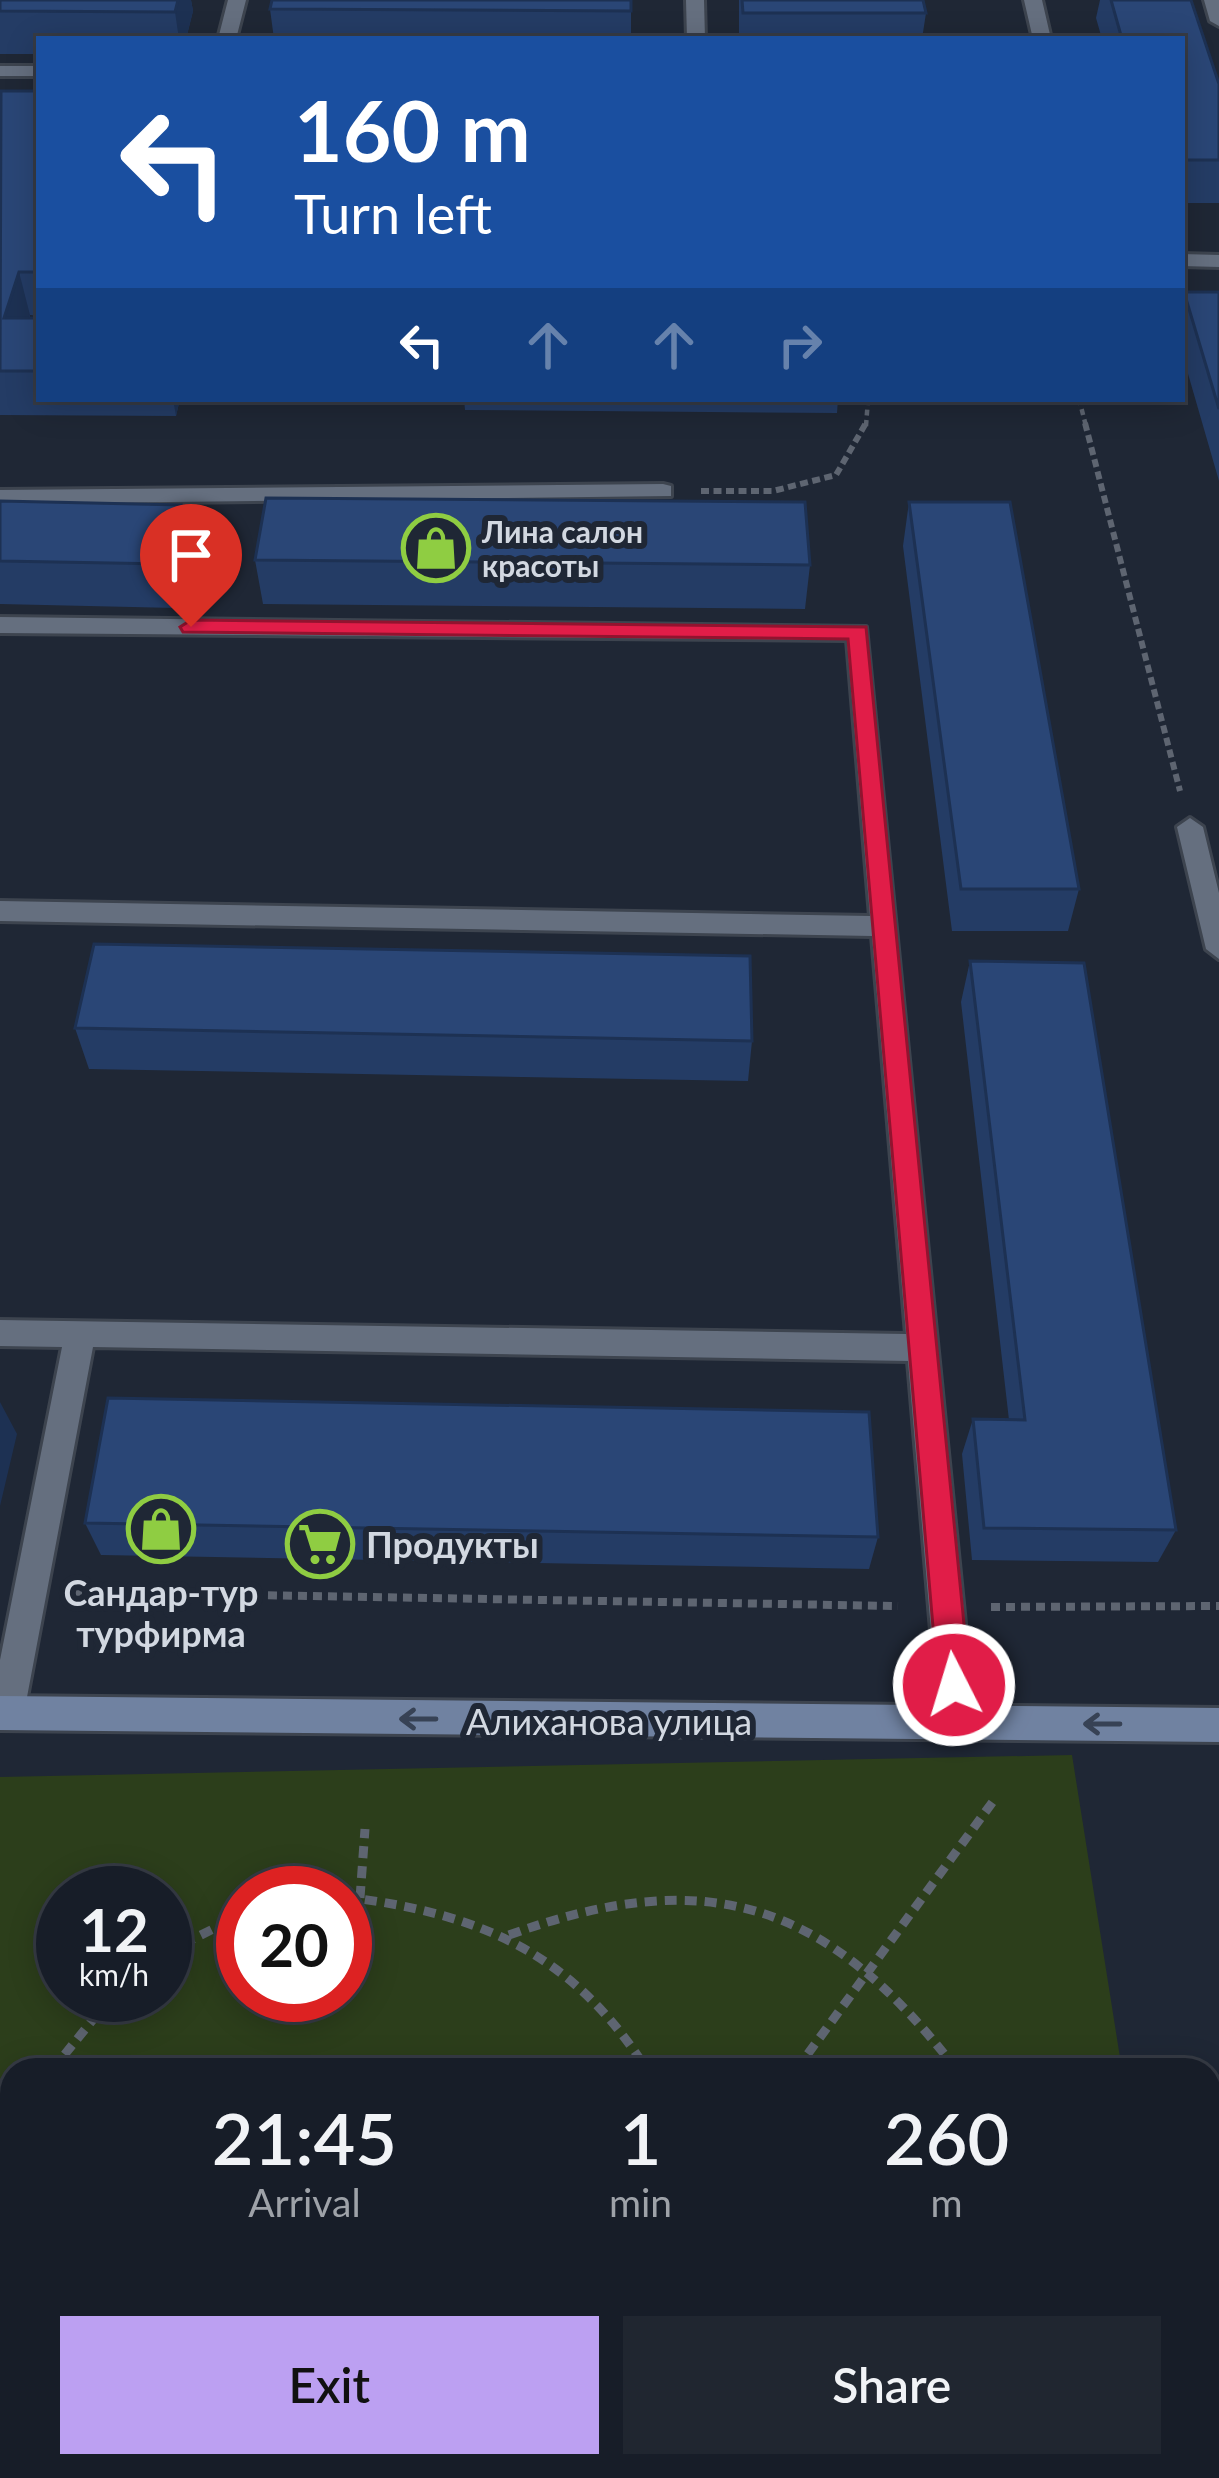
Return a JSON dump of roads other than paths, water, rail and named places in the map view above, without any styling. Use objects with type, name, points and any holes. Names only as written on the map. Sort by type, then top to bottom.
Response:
[{"type":"street","points":[[228,36],[237,0]]},
{"type":"street","points":[[695,0],[696,36]]},
{"type":"street","points":[[1033,0],[1041,36]]},
{"type":"street","points":[[1213,0],[1219,22]]},
{"type":"street","points":[[0,71],[36,71]]},
{"type":"street","points":[[1185,260],[1219,261]]},
{"type":"street","points":[[0,497],[663,491]]},
{"type":"street","points":[[0,625],[858,632],[957,1724]]},
{"type":"street","points":[[1190,827],[1219,950]]},
{"type":"street","points":[[0,911],[886,926]]},
{"type":"street","points":[[0,1333],[925,1348]]},
{"type":"street","points":[[4,1713],[80,1334]]},
{"type":"street","name":"Алиханова улица","points":[[4,1713],[1219,1725]]},
{"type":"place","name":"Лина салон красоты","points":[[436,548]]},
{"type":"place","name":"Сандар-тур турфирма","points":[[161,1529]]},
{"type":"place","name":"Продукты","points":[[320,1544]]}]
